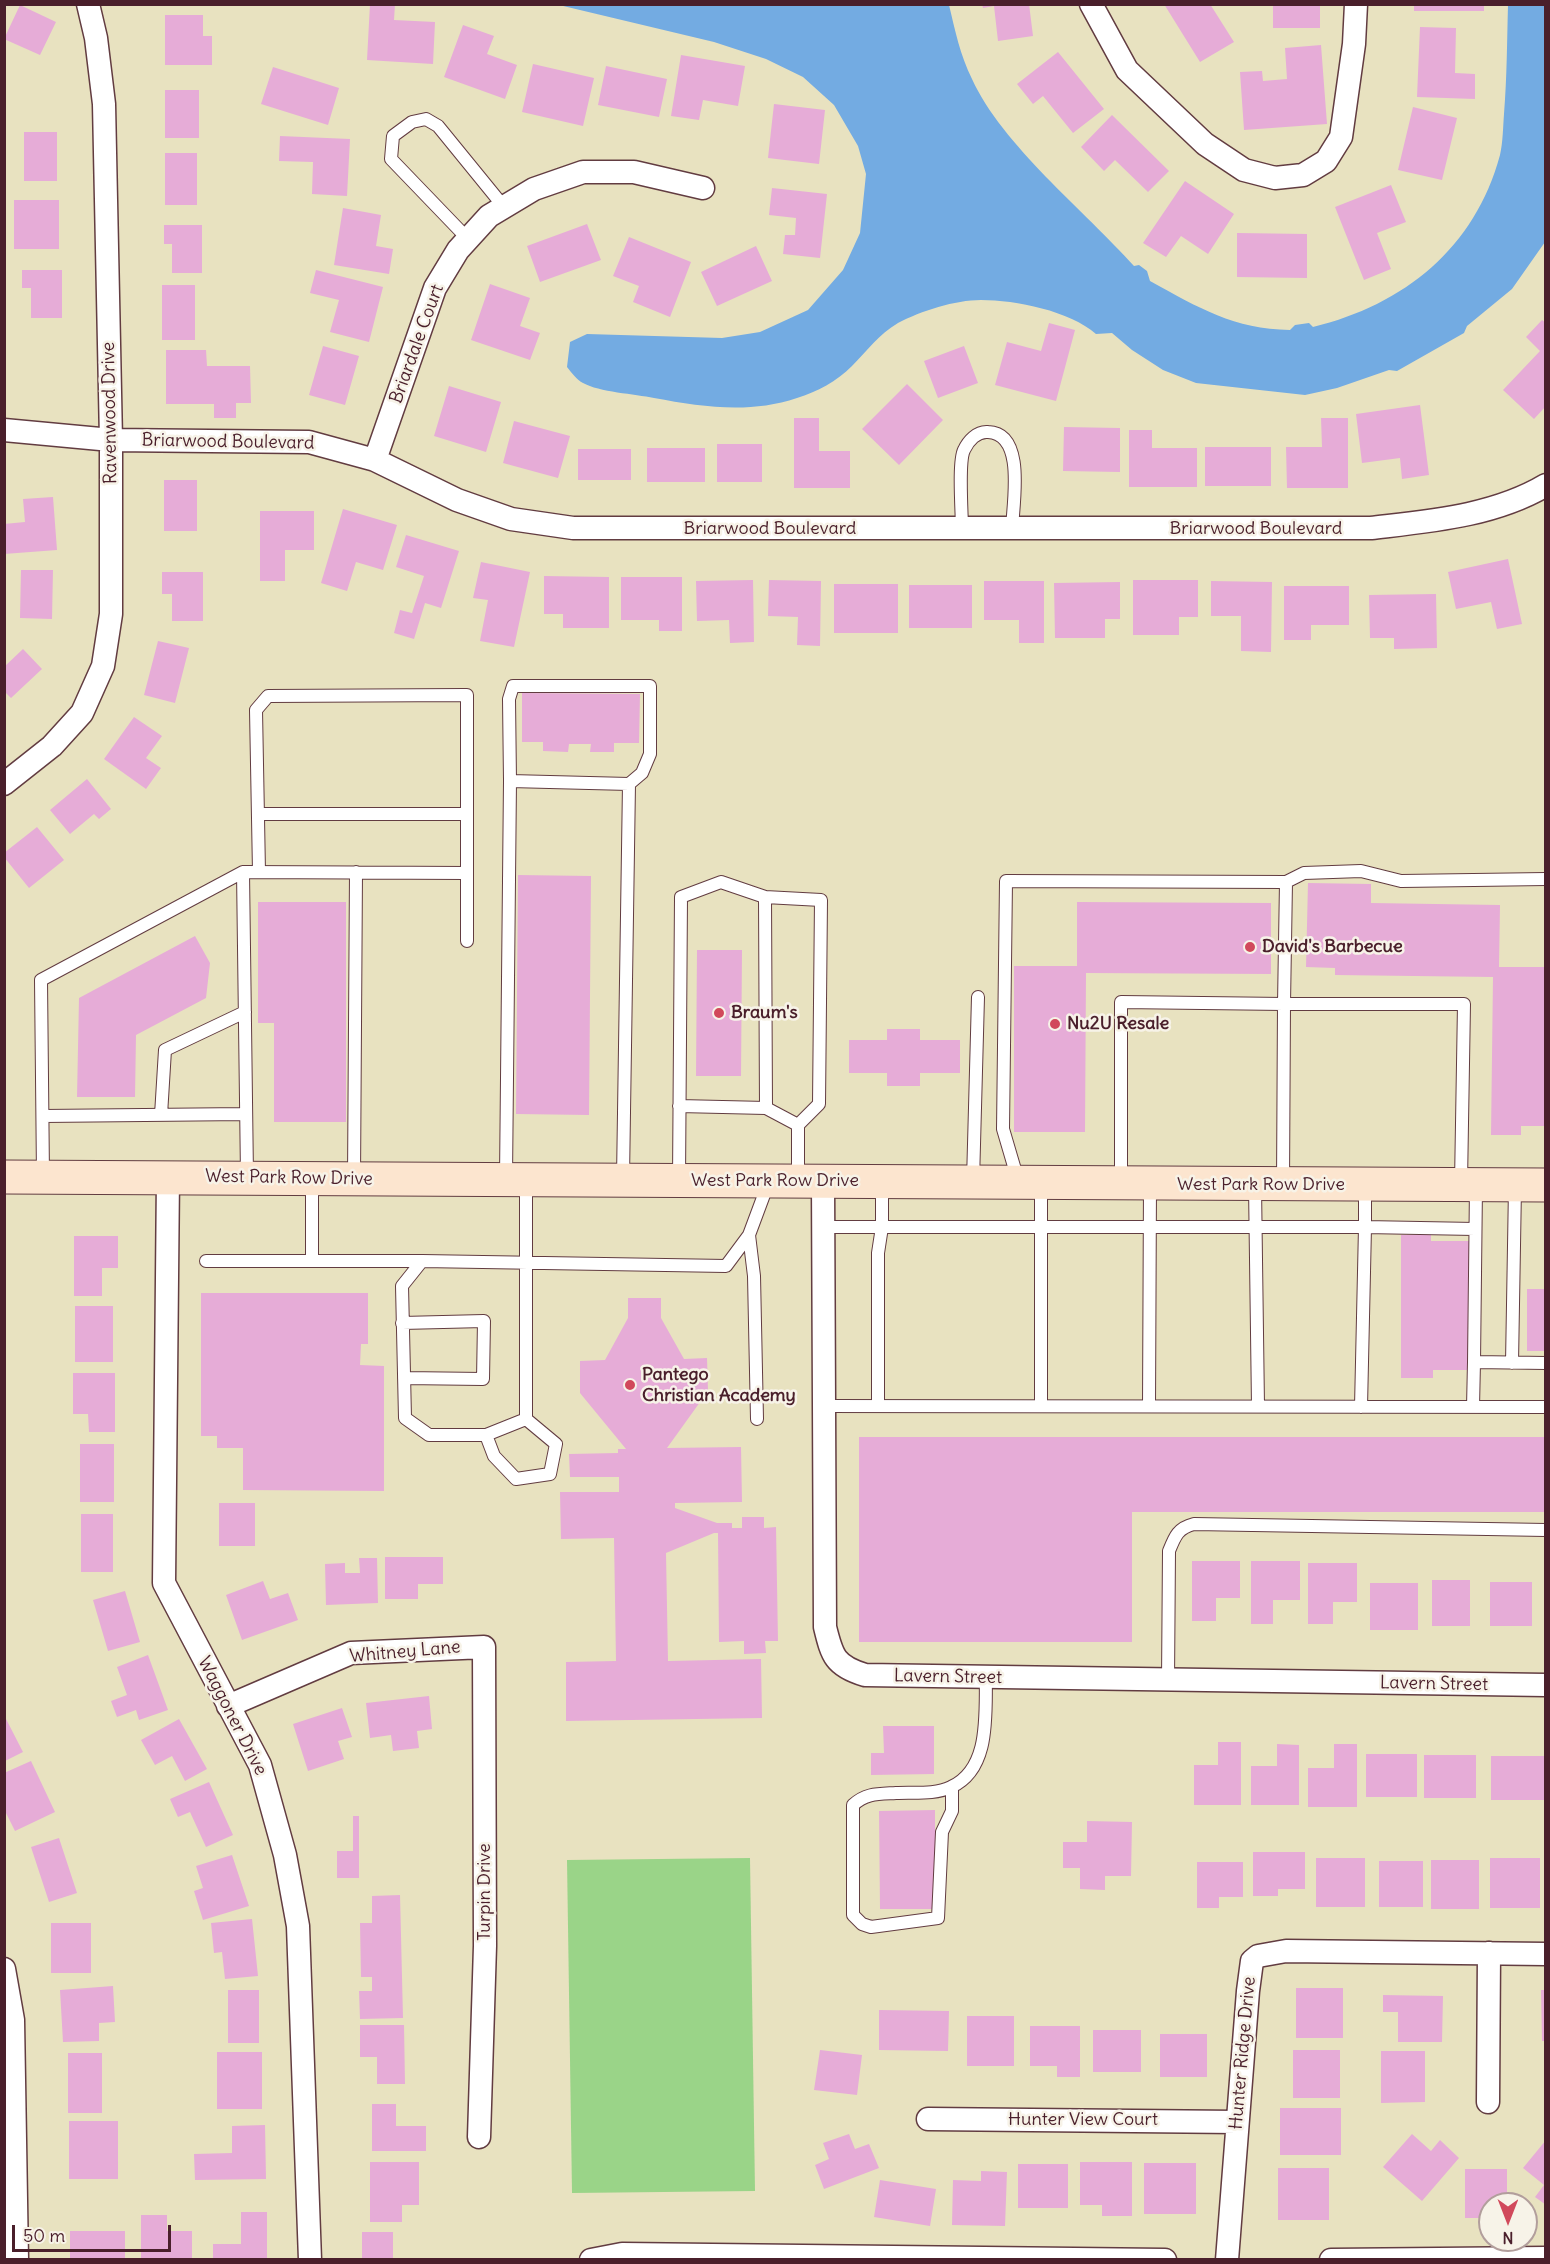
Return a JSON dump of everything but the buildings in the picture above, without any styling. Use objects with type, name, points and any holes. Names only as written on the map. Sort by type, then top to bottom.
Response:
[{"type":"main road","name":"West Park Row Drive","points":[[4,1177],[168,1176],[312,1179],[1530,1185]]},
{"type":"street","name":"Ravenwood Drive","points":[[4,784],[52,746],[82,713],[103,666],[111,614],[111,440],[104,104],[96,38],[88,4]]},
{"type":"street","points":[[1091,4],[1127,70],[1205,144],[1244,170],[1275,178],[1302,175],[1326,160],[1341,137],[1354,44],[1356,4]]},
{"type":"street","name":"Briardale Court","points":[[375,460],[435,288],[458,250],[489,216],[534,189],[583,172],[634,172],[703,188]]},
{"type":"street","name":"Briarwood Boulevard","points":[[4,430],[111,440],[309,442],[375,460],[468,504],[511,519],[573,528],[1371,528],[1441,520],[1485,509],[1545,485]]},
{"type":"street","name":"Waggoner Drive","points":[[168,1176],[164,1583],[260,1765],[285,1855],[298,1926],[310,2259]]},
{"type":"street","name":"Lavern Street","points":[[796,1181],[823,1227],[825,1627],[830,1650],[843,1669],[865,1675],[986,1678],[1545,1685]]},
{"type":"street","name":"Whitney Lane","points":[[228,1706],[351,1653],[484,1647]]},
{"type":"street","name":"Turpin Drive","points":[[479,2137],[485,1946],[484,1647]]},
{"type":"street","name":"Hunter Ridge Drive","points":[[1227,2259],[1249,1970],[1252,1961],[1258,1956],[1286,1951],[1545,1954]]},
{"type":"street","points":[[1488,2102],[1489,1953]]},
{"type":"street","points":[[4,1969],[9,2020],[17,2259]]},
{"type":"street","name":"Hunter View Court","points":[[928,2119],[1237,2122]]},
{"type":"street","points":[[591,2259],[622,2254],[1165,2259]]},
{"type":"street","points":[[1331,2259],[1545,2258]]},
{"type":"lane","points":[[468,239],[392,159],[393,136],[417,121],[426,119],[438,126],[504,207]]},
{"type":"lane","points":[[962,529],[962,452],[970,440],[987,431],[1001,435],[1011,446],[1015,463],[1012,529]]},
{"type":"lane","points":[[510,781],[629,784],[642,773],[650,754],[651,686],[513,686],[509,699],[510,781],[516,1179],[526,1263],[526,1419]]},
{"type":"lane","points":[[259,872],[256,710],[268,696],[467,695],[467,941]]},
{"type":"lane","points":[[623,1180],[629,784]]},
{"type":"lane","points":[[258,814],[467,814]]},
{"type":"lane","points":[[1041,1406],[1042,1227],[1030,1183],[1003,1129],[1006,881],[1287,882],[1304,873],[1361,871],[1401,881],[1545,879]]},
{"type":"lane","points":[[43,1177],[41,980],[243,872],[467,873]]},
{"type":"lane","points":[[243,872],[246,1178]]},
{"type":"lane","points":[[354,1179],[356,872]]},
{"type":"lane","points":[[206,1261],[422,1261],[726,1266],[748,1235],[796,1181],[798,1125],[819,1104],[821,900],[765,897],[721,882],[681,897],[679,1180]]},
{"type":"lane","points":[[1258,1406],[1257,1227],[1269,1185],[1284,1004],[1287,882]]},
{"type":"lane","points":[[765,897],[766,1108]]},
{"type":"lane","points":[[973,1182],[978,997]]},
{"type":"lane","points":[[1149,1406],[1148,1227],[1136,1184],[1121,1002],[1464,1004],[1469,1185],[1475,1229],[1473,1407]]},
{"type":"lane","points":[[161,1114],[165,1050],[245,1012]]},
{"type":"lane","points":[[679,1107],[766,1108],[798,1125]]},
{"type":"lane","points":[[43,1116],[246,1114]]},
{"type":"lane","points":[[312,1179],[312,1260]]},
{"type":"lane","points":[[878,1406],[878,1253],[882,1227],[882,1182]]},
{"type":"lane","points":[[1361,1407],[1365,1185]]},
{"type":"lane","points":[[1512,1363],[1530,1185]]},
{"type":"lane","points":[[823,1227],[1475,1229]]},
{"type":"lane","points":[[748,1235],[754,1275],[757,1419]]},
{"type":"lane","points":[[422,1261],[402,1286],[405,1418],[429,1435],[486,1435],[526,1419]]},
{"type":"lane","points":[[402,1323],[484,1321],[483,1379],[404,1378]]},
{"type":"lane","points":[[1474,1362],[1545,1363]]},
{"type":"lane","points":[[824,1406],[1545,1407]]},
{"type":"lane","points":[[486,1435],[494,1456],[516,1479],[550,1474],[556,1444],[526,1419]]},
{"type":"lane","points":[[1168,1681],[1169,1551],[1176,1534],[1183,1527],[1194,1524],[1545,1530]]},
{"type":"lane","points":[[952,1787],[952,1811],[942,1833],[938,1918],[871,1927],[862,1924],[853,1915],[853,1805],[868,1794],[934,1792],[952,1787],[969,1772],[983,1742],[986,1678]]},
{"type":"green space","points":[[750,1858],[755,2191],[572,2193],[567,1860]]},
{"type":"water","points":[[559,5],[949,5],[964,61],[986,104],[1003,128],[1046,177],[1134,266],[1139,265],[1147,271],[1150,281],[1217,315],[1251,326],[1290,330],[1295,325],[1309,323],[1313,327],[1377,304],[1406,287],[1431,268],[1454,244],[1473,218],[1489,188],[1500,155],[1506,86],[1508,5],[1545,5],[1545,242],[1512,289],[1467,326],[1464,333],[1397,371],[1389,370],[1337,388],[1305,395],[1196,383],[1163,370],[1132,350],[1112,333],[1096,334],[1072,319],[1042,308],[981,300],[938,307],[898,323],[879,337],[852,366],[833,381],[812,393],[779,403],[744,407],[708,406],[598,389],[581,382],[567,367],[570,342],[587,334],[722,338],[760,332],[808,310],[843,270],[860,233],[866,174],[858,146],[834,105],[803,77],[766,59],[714,42]]},
{"type":"place","name":"David's Barbecue","points":[[1250,947]]},
{"type":"place","name":"Braum's","points":[[719,1013]]},
{"type":"place","name":"Nu2U Resale","points":[[1055,1024]]},
{"type":"place","name":"Pantego Christian Academy","points":[[630,1385]]}]
